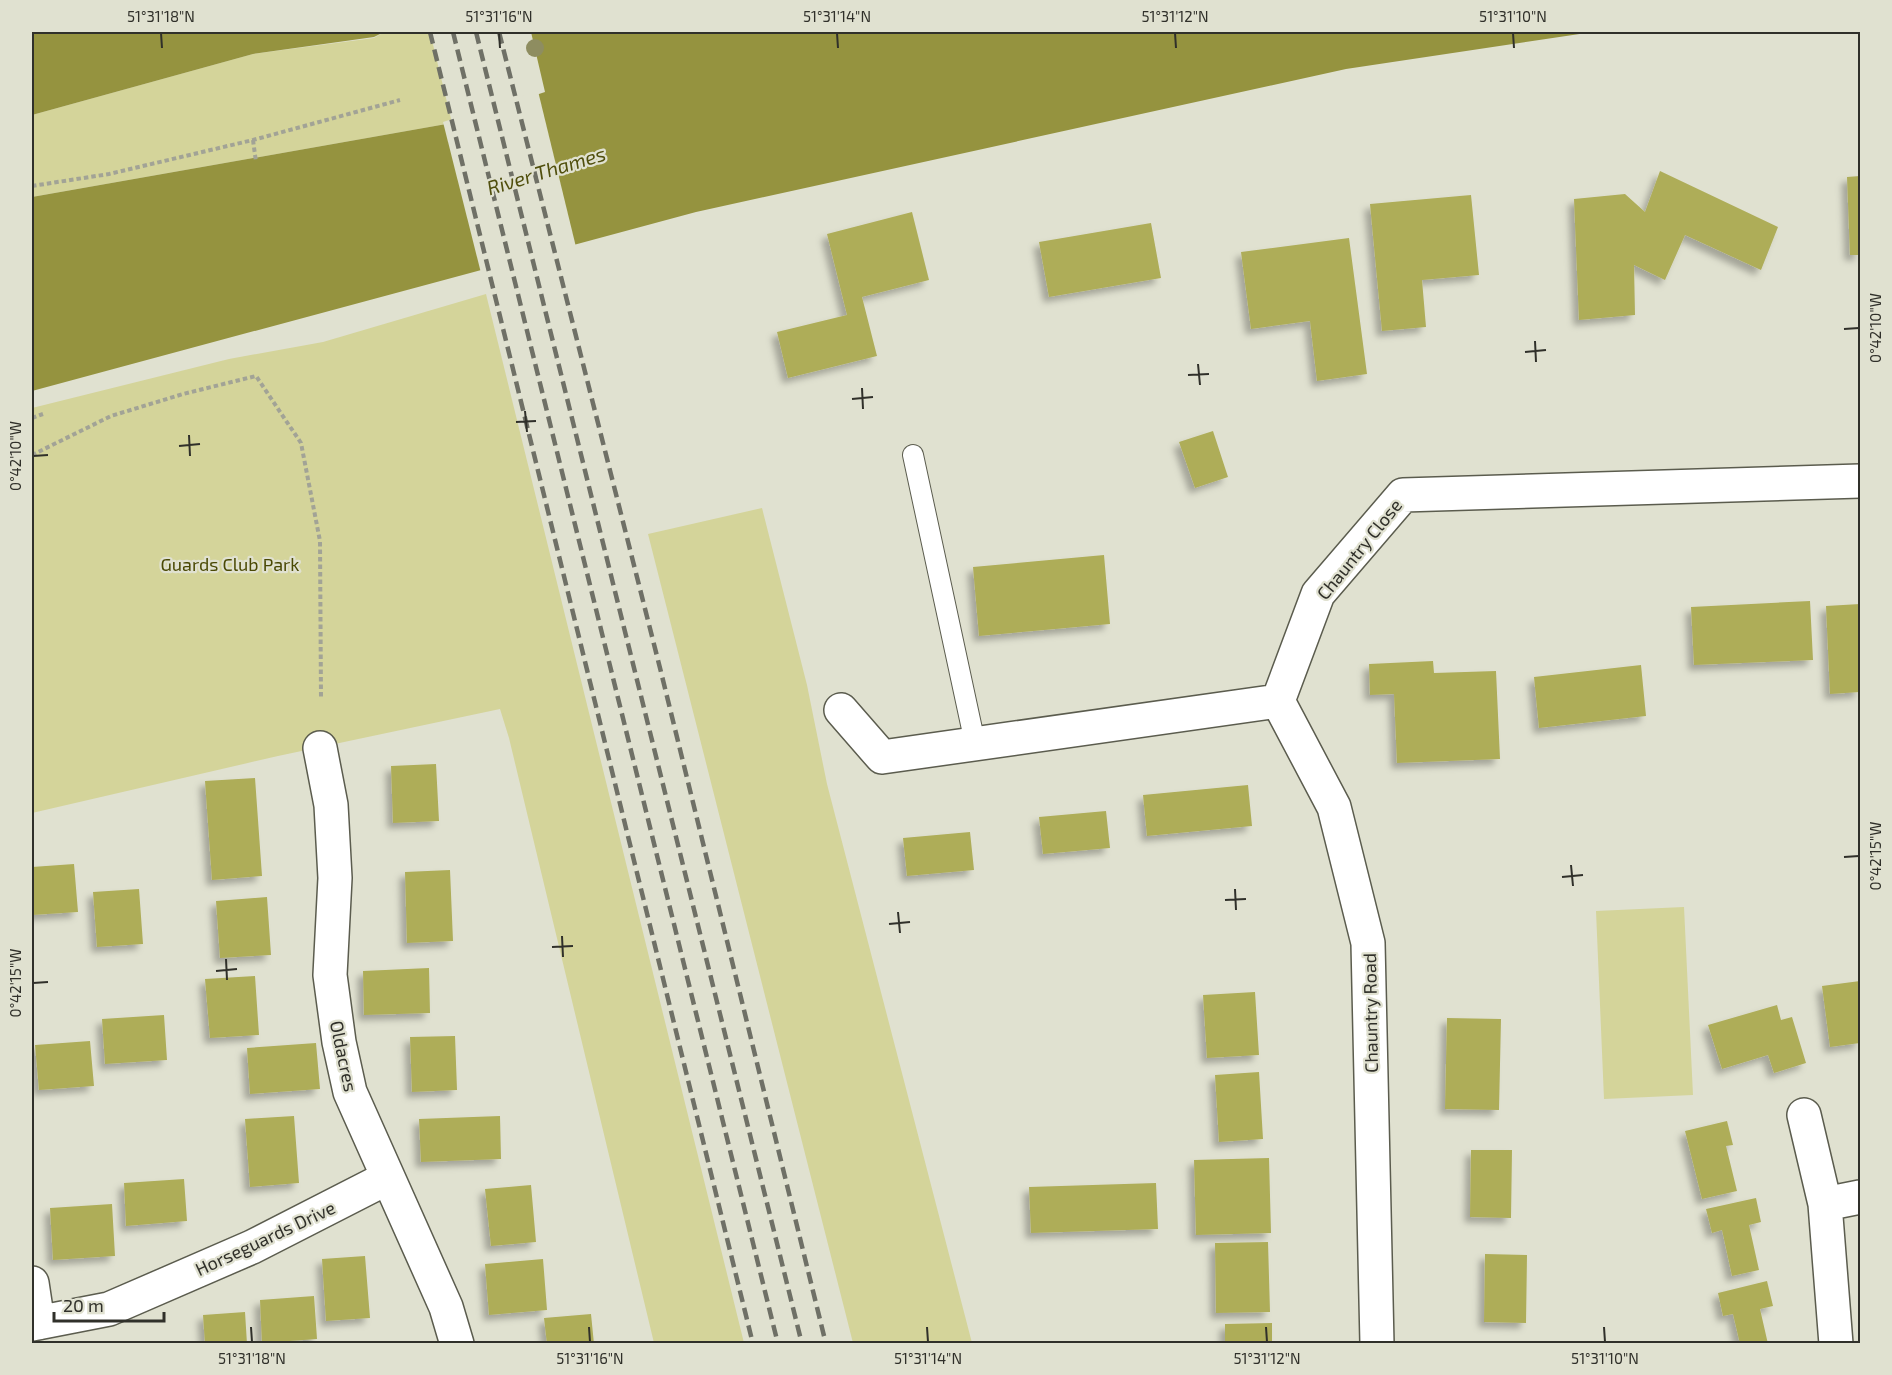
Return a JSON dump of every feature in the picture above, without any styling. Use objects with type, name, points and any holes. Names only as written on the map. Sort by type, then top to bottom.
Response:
[{"type":"street","name":"Chauntry Close","points":[[1278,700],[1318,594],[1403,495],[1860,481]]},
{"type":"street","points":[[841,710],[882,757],[1278,700]]},
{"type":"street","name":"Chauntry Road","points":[[1278,700],[1334,807],[1368,943],[1377,1344]]},
{"type":"street","name":"Oldacres","points":[[320,748],[331,805],[335,878],[330,975],[339,1042],[350,1092],[446,1307],[457,1344]]},
{"type":"street","points":[[1804,1115],[1825,1204],[1836,1344]]},
{"type":"street","name":"Horseguards Drive","points":[[32,1283],[35,1324],[109,1309],[252,1247],[387,1178]]},
{"type":"street","points":[[1825,1204],[1860,1197]]},
{"type":"lane","points":[[913,455],[975,743]]},
{"type":"path","points":[[32,186],[109,174],[253,140],[400,100]]},
{"type":"path","points":[[253,140],[256,162]]},
{"type":"path","points":[[32,454],[111,416],[183,394],[256,376],[301,443],[320,541],[321,698]]},
{"type":"path","points":[[32,418],[43,414]]},
{"type":"green space","points":[[384,32],[430,32],[452,123],[32,197],[32,115],[253,54],[374,38]]},
{"type":"green space","name":"Guards Club Park","points":[[486,294],[744,1343],[654,1343],[509,738],[500,709],[278,756],[32,813],[32,408],[229,359],[323,342]]},
{"type":"green space","points":[[762,508],[807,685],[827,784],[972,1343],[853,1343],[648,534]]},
{"type":"green space","points":[[1684,907],[1693,1095],[1604,1099],[1596,911]]},
{"type":"water","points":[[32,32],[384,32],[374,37],[253,54],[32,115]]},
{"type":"water","name":"River Thames","points":[[531,32],[1593,32],[1346,69],[696,212],[32,391],[32,197],[452,123],[545,92]]},
{"type":"pier","points":[[538,91],[576,247],[481,273],[443,122]]},
{"type":"building","points":[[1660,171],[1778,227],[1761,270],[1685,235],[1665,280],[1634,265],[1635,315],[1579,320],[1574,199],[1625,194],[1645,212]]},
{"type":"building","points":[[1860,176],[1860,255],[1850,255],[1847,177]]},
{"type":"building","points":[[1471,195],[1479,275],[1422,280],[1426,327],[1382,331],[1370,204]]},
{"type":"building","points":[[912,212],[929,280],[862,297],[877,356],[788,378],[777,332],[847,315],[827,234]]},
{"type":"building","points":[[1151,223],[1161,278],[1049,297],[1039,242]]},
{"type":"building","points":[[1349,238],[1367,374],[1317,381],[1310,321],[1251,329],[1241,252]]},
{"type":"building","points":[[1213,431],[1228,477],[1195,488],[1179,442]]},
{"type":"building","points":[[1104,555],[1110,624],[979,636],[973,567]]},
{"type":"building","points":[[1810,601],[1813,660],[1694,665],[1691,607]]},
{"type":"building","points":[[1860,604],[1860,692],[1830,694],[1826,606]]},
{"type":"building","points":[[1433,661],[1434,673],[1496,671],[1500,759],[1397,763],[1394,694],[1370,695],[1369,664]]},
{"type":"building","points":[[1641,665],[1646,716],[1539,728],[1534,677]]},
{"type":"building","points":[[436,764],[439,821],[393,823],[391,766]]},
{"type":"building","points":[[255,778],[262,876],[212,880],[205,781]]},
{"type":"building","points":[[1248,785],[1252,826],[1147,836],[1143,795]]},
{"type":"building","points":[[1106,811],[1110,848],[1043,854],[1039,817]]},
{"type":"building","points":[[970,832],[974,870],[907,876],[903,838]]},
{"type":"building","points":[[74,864],[78,912],[32,915],[32,867]]},
{"type":"building","points":[[450,870],[453,941],[407,943],[405,872]]},
{"type":"building","points":[[139,889],[143,944],[97,947],[93,892]]},
{"type":"building","points":[[267,897],[271,955],[220,958],[216,901]]},
{"type":"building","points":[[429,968],[430,1013],[364,1015],[363,971]]},
{"type":"building","points":[[255,976],[259,1035],[210,1038],[205,979]]},
{"type":"building","points":[[1860,981],[1860,1043],[1830,1047],[1822,986]]},
{"type":"building","points":[[1255,992],[1259,1055],[1207,1058],[1203,995]]},
{"type":"building","points":[[1777,1005],[1781,1020],[1792,1017],[1806,1063],[1774,1073],[1768,1055],[1722,1069],[1708,1025]]},
{"type":"building","points":[[164,1015],[167,1060],[105,1064],[102,1019]]},
{"type":"building","points":[[1447,1018],[1501,1019],[1499,1110],[1445,1109]]},
{"type":"building","points":[[455,1036],[457,1090],[412,1092],[410,1037]]},
{"type":"building","points":[[90,1041],[94,1086],[39,1090],[35,1045]]},
{"type":"building","points":[[316,1043],[320,1089],[250,1094],[247,1048]]},
{"type":"building","points":[[1259,1072],[1263,1139],[1219,1142],[1215,1075]]},
{"type":"building","points":[[294,1116],[299,1183],[250,1187],[245,1119]]},
{"type":"building","points":[[500,1116],[501,1159],[421,1162],[419,1119]]},
{"type":"building","points":[[1727,1121],[1733,1145],[1726,1146],[1737,1191],[1702,1199],[1685,1131]]},
{"type":"building","points":[[1471,1150],[1512,1150],[1511,1218],[1470,1217]]},
{"type":"building","points":[[1269,1158],[1271,1233],[1196,1235],[1194,1160]]},
{"type":"building","points":[[184,1179],[187,1221],[126,1226],[124,1183]]},
{"type":"building","points":[[1156,1183],[1158,1229],[1031,1233],[1029,1187]]},
{"type":"building","points":[[531,1185],[536,1242],[491,1246],[485,1189]]},
{"type":"building","points":[[1756,1198],[1761,1222],[1749,1225],[1759,1270],[1732,1276],[1722,1230],[1712,1233],[1706,1209]]},
{"type":"building","points":[[112,1204],[115,1256],[53,1260],[50,1208]]},
{"type":"building","points":[[1268,1242],[1270,1312],[1216,1313],[1215,1243]]},
{"type":"building","points":[[1485,1254],[1527,1255],[1526,1323],[1484,1322]]},
{"type":"building","points":[[365,1256],[370,1318],[326,1321],[322,1259]]},
{"type":"building","points":[[543,1259],[547,1310],[489,1315],[485,1264]]},
{"type":"building","points":[[1767,1281],[1773,1306],[1760,1309],[1768,1344],[1740,1344],[1733,1314],[1723,1316],[1718,1293]]},
{"type":"building","points":[[314,1296],[317,1339],[262,1343],[260,1300]]},
{"type":"building","points":[[245,1312],[247,1344],[205,1344],[203,1315]]},
{"type":"building","points":[[591,1314],[594,1344],[547,1344],[544,1318]]},
{"type":"building","points":[[1272,1323],[1272,1344],[1225,1344],[1225,1324]]},
{"type":"railway","points":[[430,32],[753,1344]]},
{"type":"railway","points":[[453,32],[778,1344]]},
{"type":"railway","points":[[476,32],[802,1344]]},
{"type":"railway","points":[[499,32],[660,668],[826,1344]]}]
